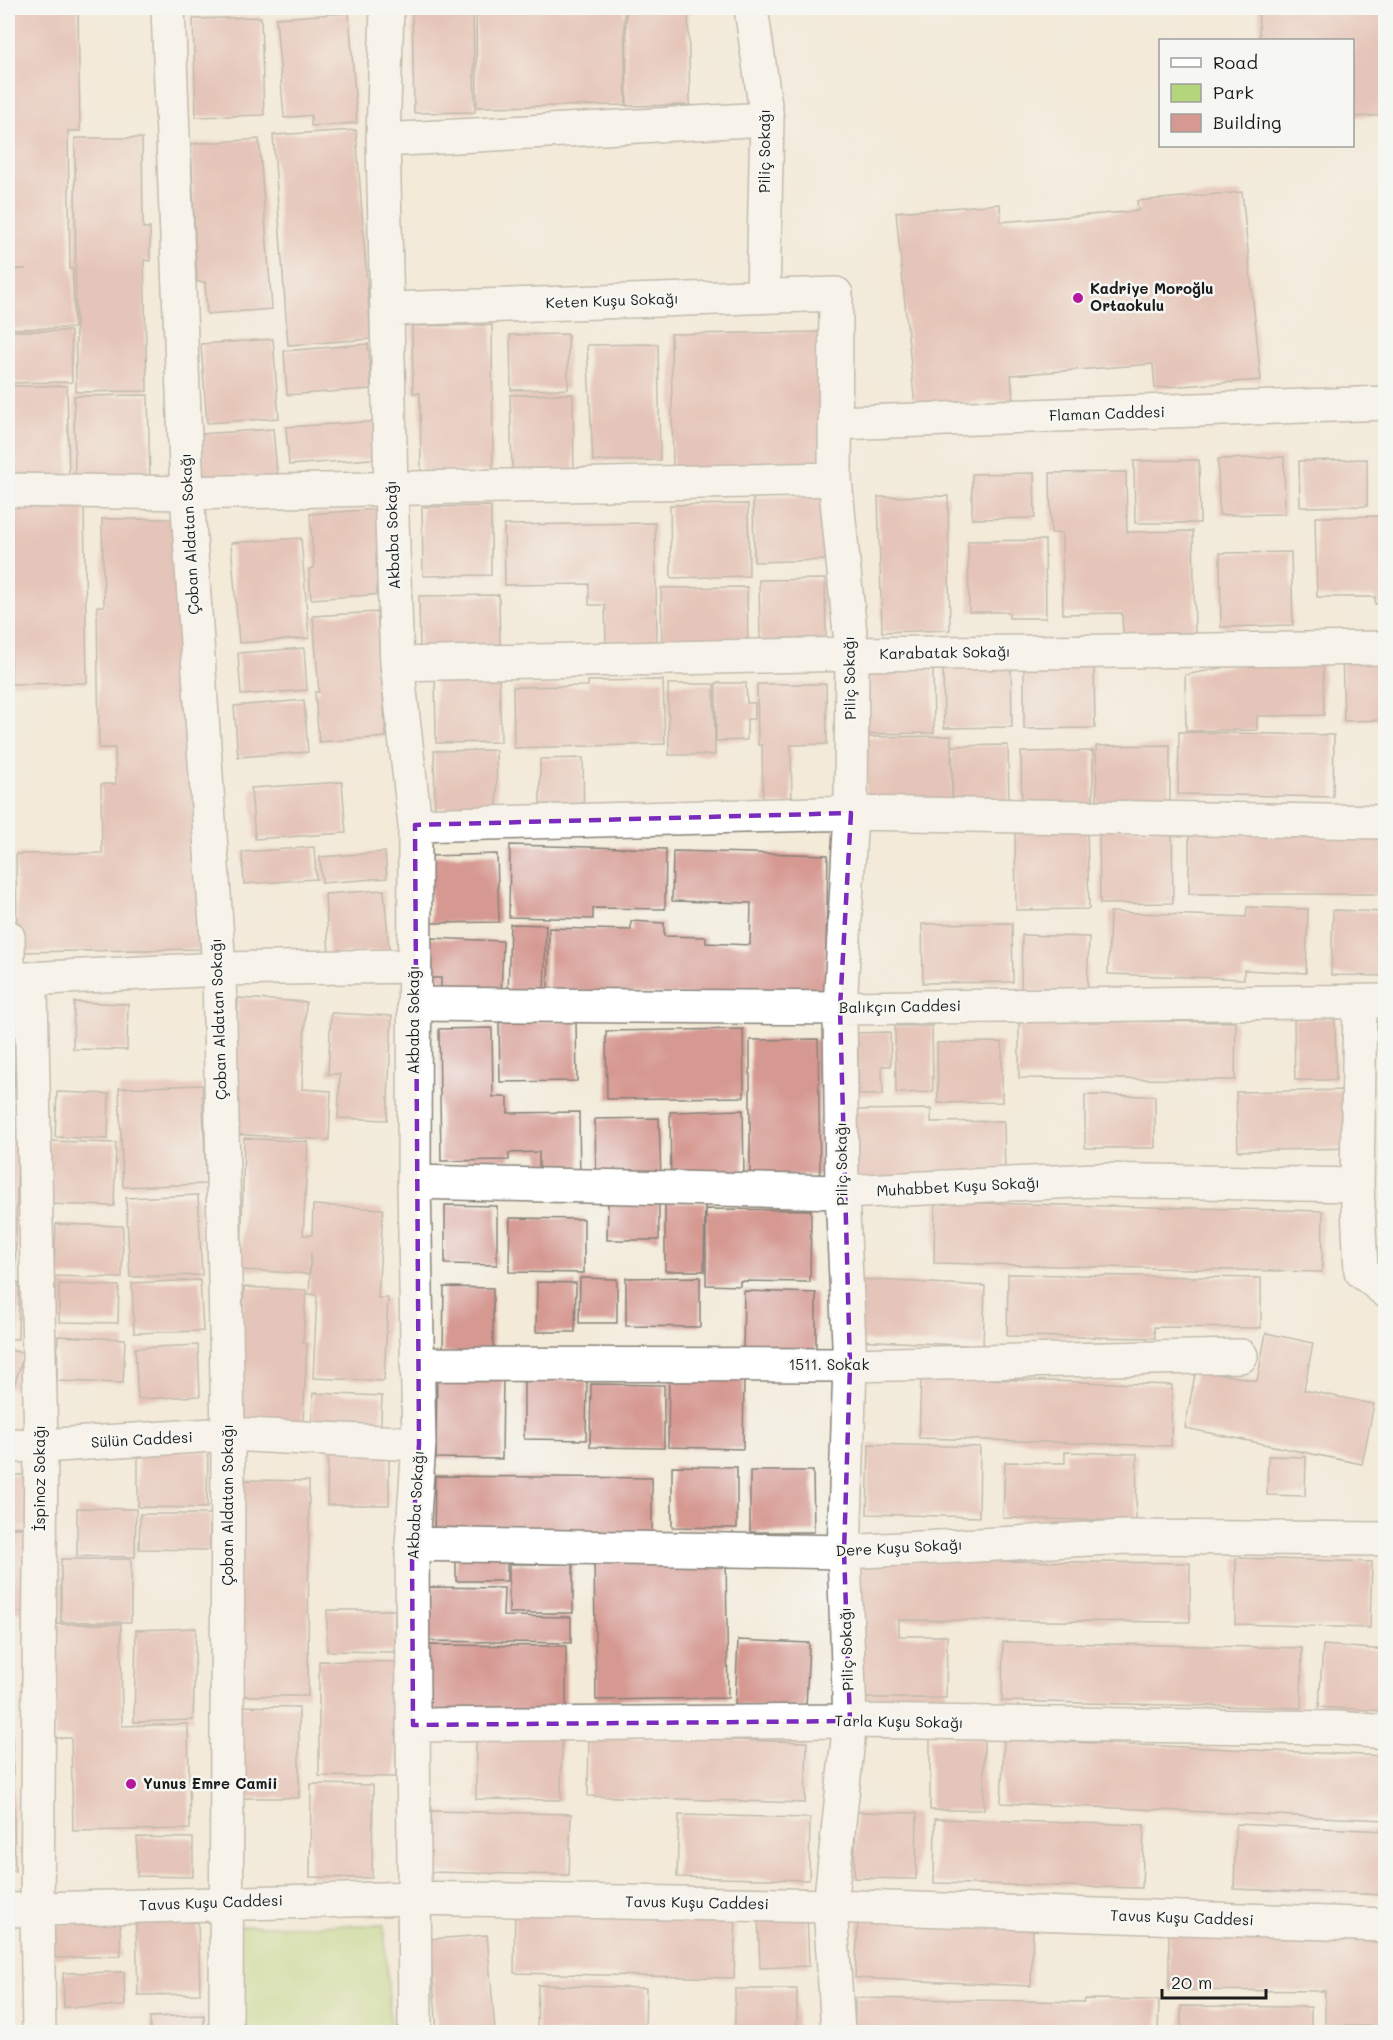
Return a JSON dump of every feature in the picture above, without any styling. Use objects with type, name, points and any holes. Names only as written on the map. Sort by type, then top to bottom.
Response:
[{"type":"street","name":"Çoban Aldatan Sokağı","points":[[168,8],[187,493],[219,969],[228,1434],[226,2032]]},
{"type":"street","name":"Akbaba Sokağı","points":[[387,8],[383,140],[389,309],[391,490],[397,664],[415,825],[414,1182],[419,1444],[412,1544],[415,2032]]},
{"type":"street","name":"Piliç Sokağı","points":[[751,8],[767,119],[763,296]]},
{"type":"street","points":[[383,140],[767,119]]},
{"type":"street","name":"Piliç Sokağı","points":[[836,294],[835,479],[852,654],[851,813],[840,1008],[842,1192],[850,1365],[844,1552],[850,1721],[830,1906],[838,2032]]},
{"type":"street","name":"Keten Kuşu Sokağı","points":[[389,309],[836,294]]},
{"type":"street","name":"Flaman Caddesi","points":[[836,423],[1384,409]]},
{"type":"street","points":[[8,490],[187,493],[835,479]]},
{"type":"street","name":"Karabatak Sokağı","points":[[397,664],[852,654],[1386,648]]},
{"type":"street","points":[[415,825],[851,813],[1386,822]]},
{"type":"street","points":[[8,937],[8,980],[219,969],[414,966]]},
{"type":"street","name":"İspinoz Sokağı","points":[[8,980],[31,993],[41,1446],[22,1909],[39,2032]]},
{"type":"street","points":[[1373,1001],[1358,1185],[1361,1271],[1386,1292]]},
{"type":"street","name":"Balıkçın Caddesi","points":[[414,1004],[840,1008],[1373,1001]]},
{"type":"street","name":"Muhabbet Kuşu Sokağı","points":[[414,1182],[842,1192],[1096,1180],[1358,1185]]},
{"type":"street","name":"1511. Sokak","points":[[417,1364],[850,1365],[1240,1356]]},
{"type":"street","name":"Sülün Caddesi","points":[[8,1445],[41,1446],[228,1434],[419,1444]]},
{"type":"street","name":"Dere Kuşu Sokağı","points":[[412,1544],[844,1552],[1127,1536],[1386,1539]]},
{"type":"street","name":"Tarla Kuşu Sokağı","points":[[413,1725],[850,1721],[1325,1728],[1386,1732]]},
{"type":"street","name":"Tavus Kuşu Caddesi","points":[[22,1909],[414,1899],[830,1906],[1386,1925]]},
{"type":"highlighted area","points":[[851,813],[840,1008],[850,1365],[844,1552],[850,1721],[413,1725],[412,1544],[419,1444],[415,825]]},
{"type":"green space","points":[[384,1925],[391,2032],[231,2031],[233,1926]]},
{"type":"building","points":[[8,8],[78,8],[80,131],[68,131],[70,269],[73,269],[74,328],[8,329],[8,270],[26,269],[8,269]]},
{"type":"building","points":[[412,8],[473,8],[475,112],[414,113]]},
{"type":"building","points":[[476,8],[624,8],[626,105],[477,107]]},
{"type":"building","points":[[626,8],[688,8],[690,105],[627,106]]},
{"type":"building","points":[[1258,8],[1386,8],[1386,115],[1354,117],[1354,39],[1260,39]]},
{"type":"building","points":[[349,13],[357,123],[311,126],[311,115],[284,118],[276,18]]},
{"type":"building","points":[[261,17],[264,115],[196,117],[193,19]]},
{"type":"building","points":[[356,130],[371,339],[288,345],[273,135]]},
{"type":"building","points":[[75,138],[142,138],[143,228],[150,228],[150,261],[144,260],[147,391],[76,392]]},
{"type":"building","points":[[259,139],[272,309],[207,314],[205,282],[197,282],[191,144]]},
{"type":"building","name":"Kadriye Moroğlu Ortaokulu","points":[[1242,192],[1261,380],[1155,388],[1153,364],[1011,375],[1013,399],[915,407],[896,212],[1000,204],[1001,222],[1138,211],[1137,201]]},
{"type":"building","points":[[492,325],[493,471],[421,472],[420,393],[413,393],[412,326]]},
{"type":"building","points":[[8,331],[71,331],[72,382],[8,383]]},
{"type":"building","points":[[827,332],[829,474],[673,476],[671,334]]},
{"type":"building","points":[[568,334],[568,389],[511,390],[510,335]]},
{"type":"building","points":[[273,339],[279,418],[207,423],[201,344]]},
{"type":"building","points":[[368,344],[371,389],[287,395],[284,351]]},
{"type":"building","points":[[658,344],[660,460],[593,461],[587,345]]},
{"type":"building","points":[[8,386],[67,386],[69,480],[8,481]]},
{"type":"building","points":[[573,394],[574,471],[512,472],[510,395]]},
{"type":"building","points":[[148,395],[150,479],[75,480],[74,396]]},
{"type":"building","points":[[382,421],[385,458],[289,465],[286,427]]},
{"type":"building","points":[[273,429],[278,483],[205,489],[201,434]]},
{"type":"building","points":[[1284,457],[1285,514],[1219,515],[1218,459]]},
{"type":"building","points":[[1367,459],[1367,506],[1300,507],[1299,461]]},
{"type":"building","points":[[1199,460],[1200,523],[1135,523],[1134,461]]},
{"type":"building","points":[[1126,472],[1127,532],[1193,531],[1195,633],[1123,634],[1122,613],[1063,614],[1062,533],[1051,533],[1050,473]]},
{"type":"building","points":[[1034,473],[1035,518],[972,519],[972,474]]},
{"type":"building","points":[[825,496],[827,560],[754,562],[753,497]]},
{"type":"building","points":[[948,496],[950,630],[882,632],[878,497]]},
{"type":"building","points":[[748,504],[749,576],[671,578],[670,505]]},
{"type":"building","points":[[84,506],[87,683],[11,684],[12,507]]},
{"type":"building","points":[[491,506],[491,575],[423,576],[422,507]]},
{"type":"building","points":[[379,509],[385,594],[311,599],[309,569],[314,568],[310,514]]},
{"type":"building","points":[[1386,516],[1386,604],[1375,604],[1375,597],[1317,597],[1315,517]]},
{"type":"building","points":[[102,519],[178,519],[181,657],[192,657],[203,949],[17,952],[16,854],[102,853],[101,784],[116,784],[115,748],[99,748],[97,606],[104,606]]},
{"type":"building","points":[[655,523],[657,644],[606,644],[605,605],[589,605],[589,584],[505,585],[504,525]]},
{"type":"building","points":[[301,538],[309,638],[239,643],[231,543]]},
{"type":"building","points":[[1045,540],[1046,618],[1009,618],[1009,612],[969,612],[968,541]]},
{"type":"building","points":[[1291,552],[1293,625],[1221,627],[1220,553]]},
{"type":"building","points":[[825,579],[826,642],[760,643],[759,580]]},
{"type":"building","points":[[747,587],[748,654],[662,655],[661,588]]},
{"type":"building","points":[[499,595],[500,654],[420,655],[419,596]]},
{"type":"building","points":[[377,612],[386,737],[319,742],[315,692],[319,692],[313,616]]},
{"type":"building","points":[[304,648],[307,690],[241,695],[238,653]]},
{"type":"building","points":[[1386,652],[1386,720],[1344,721],[1342,653]]},
{"type":"building","points":[[1323,660],[1324,715],[1257,716],[1257,730],[1186,731],[1185,675],[1257,661]]},
{"type":"building","points":[[1011,661],[1012,727],[944,728],[943,662]]},
{"type":"building","points":[[933,664],[934,733],[864,734],[863,665]]},
{"type":"building","points":[[1094,664],[1095,728],[1024,729],[1024,665]]},
{"type":"building","points":[[499,673],[501,742],[436,743],[435,674]]},
{"type":"building","points":[[663,680],[665,744],[514,748],[513,687],[588,686],[588,681]]},
{"type":"building","points":[[716,683],[746,683],[747,703],[755,703],[755,719],[747,719],[747,740],[716,741]]},
{"type":"building","points":[[668,684],[714,684],[715,755],[669,755]]},
{"type":"building","points":[[757,684],[826,684],[827,744],[791,745],[792,804],[763,804],[762,745],[758,745]]},
{"type":"building","points":[[304,700],[308,752],[238,757],[234,706]]},
{"type":"building","points":[[1179,732],[1334,735],[1333,797],[1178,794]]},
{"type":"building","points":[[951,736],[952,809],[866,809],[865,737]]},
{"type":"building","points":[[1008,745],[1009,808],[953,809],[952,746]]},
{"type":"building","points":[[1170,745],[1170,804],[1097,805],[1096,746]]},
{"type":"building","points":[[496,750],[497,807],[435,808],[434,751]]},
{"type":"building","points":[[1093,751],[1093,813],[1022,813],[1021,752]]},
{"type":"building","points":[[583,758],[584,820],[540,820],[540,759]]},
{"type":"building","points":[[342,782],[346,833],[255,839],[251,788]]},
{"type":"building","points":[[1172,828],[1173,903],[1100,904],[1099,829]]},
{"type":"building","points":[[1015,829],[1087,829],[1089,909],[1016,910]]},
{"type":"building","points":[[1189,830],[1386,831],[1386,894],[1189,894]]},
{"type":"building","points":[[510,845],[666,849],[665,909],[593,908],[593,919],[509,917]]},
{"type":"building","points":[[314,847],[316,879],[244,884],[242,852]]},
{"type":"building","points":[[673,851],[828,855],[825,998],[548,991],[549,928],[631,930],[631,921],[664,923],[664,936],[706,937],[706,943],[750,945],[751,903],[672,901]]},
{"type":"building","points":[[385,852],[387,878],[322,883],[320,857]]},
{"type":"building","points":[[497,854],[499,922],[431,923],[430,856]]},
{"type":"building","points":[[384,890],[389,950],[329,955],[325,894]]},
{"type":"building","points":[[1247,907],[1308,909],[1306,973],[1244,970],[1244,979],[1108,974],[1110,912],[1246,917]]},
{"type":"building","points":[[1333,910],[1386,912],[1386,976],[1331,975]]},
{"type":"building","points":[[1012,923],[1013,982],[923,983],[922,924]]},
{"type":"building","points":[[510,924],[546,925],[544,997],[508,996]]},
{"type":"building","points":[[1022,935],[1089,937],[1087,993],[1021,991]]},
{"type":"building","points":[[430,938],[503,941],[501,996],[441,994],[441,978],[428,978]]},
{"type":"building","points":[[238,998],[306,1002],[302,1089],[331,1091],[329,1140],[231,1134]]},
{"type":"building","points":[[74,1002],[128,1004],[127,1050],[73,1049]]},
{"type":"building","points":[[8,1006],[19,1007],[18,1049],[8,1049]]},
{"type":"building","points":[[331,1013],[392,1016],[387,1120],[338,1118],[340,1074],[328,1074]]},
{"type":"building","points":[[1335,1018],[1336,1080],[1295,1080],[1294,1019]]},
{"type":"building","points":[[1019,1020],[1236,1022],[1235,1080],[1019,1078]]},
{"type":"building","points":[[576,1021],[577,1081],[500,1082],[499,1022]]},
{"type":"building","points":[[1382,1025],[1386,1025],[1386,1109],[1380,1109]]},
{"type":"building","points":[[895,1026],[932,1026],[933,1092],[896,1093]]},
{"type":"building","points":[[492,1028],[493,1097],[508,1097],[508,1113],[579,1112],[580,1182],[539,1182],[539,1152],[509,1153],[509,1160],[441,1161],[439,1029]]},
{"type":"building","points":[[743,1029],[744,1097],[607,1099],[606,1031]]},
{"type":"building","points":[[890,1032],[891,1066],[882,1066],[883,1095],[859,1095],[858,1033]]},
{"type":"building","points":[[818,1039],[820,1176],[750,1176],[750,1040]]},
{"type":"building","points":[[1002,1042],[1002,1102],[938,1103],[937,1043]]},
{"type":"building","points":[[8,1054],[16,1054],[13,1099],[8,1098]]},
{"type":"building","points":[[202,1085],[206,1184],[123,1187],[119,1088]]},
{"type":"building","points":[[1348,1090],[1350,1148],[1238,1151],[1236,1092]]},
{"type":"building","points":[[57,1092],[109,1094],[108,1139],[55,1137]]},
{"type":"building","points":[[1085,1095],[1155,1096],[1155,1148],[1085,1148]]},
{"type":"building","points":[[931,1109],[931,1122],[1004,1121],[1005,1183],[854,1179],[852,1110]]},
{"type":"building","points":[[743,1110],[744,1179],[671,1180],[670,1112]]},
{"type":"building","points":[[659,1118],[661,1179],[596,1180],[595,1119]]},
{"type":"building","points":[[8,1133],[18,1133],[15,1281],[8,1281]]},
{"type":"building","points":[[244,1138],[308,1142],[303,1235],[312,1235],[313,1205],[383,1209],[378,1298],[388,1298],[384,1381],[313,1378],[317,1295],[309,1294],[311,1252],[309,1274],[241,1270]]},
{"type":"building","points":[[48,1141],[116,1143],[114,1206],[46,1204]]},
{"type":"building","points":[[198,1195],[202,1275],[130,1277],[126,1198]]},
{"type":"building","points":[[608,1202],[659,1203],[659,1240],[607,1240]]},
{"type":"building","points":[[935,1202],[1323,1211],[1322,1272],[934,1263]]},
{"type":"building","points":[[665,1203],[705,1203],[704,1271],[665,1271]]},
{"type":"building","points":[[445,1205],[497,1206],[497,1265],[445,1264]]},
{"type":"building","points":[[706,1209],[811,1210],[810,1282],[740,1281],[740,1286],[706,1285]]},
{"type":"building","points":[[510,1218],[584,1219],[584,1273],[509,1272]]},
{"type":"building","points":[[56,1224],[123,1226],[122,1278],[54,1276]]},
{"type":"building","points":[[1008,1274],[1261,1278],[1261,1328],[1154,1327],[1155,1338],[1007,1336]]},
{"type":"building","points":[[700,1277],[700,1327],[626,1326],[626,1278]]},
{"type":"building","points":[[580,1278],[617,1279],[617,1323],[579,1323]]},
{"type":"building","points":[[857,1279],[985,1286],[983,1346],[855,1340]]},
{"type":"building","points":[[200,1280],[203,1331],[134,1333],[132,1283]]},
{"type":"building","points":[[537,1282],[576,1283],[575,1332],[536,1332]]},
{"type":"building","points":[[8,1283],[19,1283],[18,1339],[8,1339]]},
{"type":"building","points":[[59,1284],[119,1286],[118,1323],[59,1322]]},
{"type":"building","points":[[244,1287],[306,1290],[303,1343],[307,1344],[303,1422],[242,1419],[239,1381]]},
{"type":"building","points":[[444,1287],[493,1288],[493,1354],[443,1353]]},
{"type":"building","points":[[744,1291],[816,1293],[816,1353],[743,1352]]},
{"type":"building","points":[[1266,1333],[1313,1343],[1304,1390],[1374,1404],[1362,1464],[1185,1428],[1196,1369],[1257,1381]]},
{"type":"building","points":[[58,1336],[125,1339],[123,1383],[57,1381]]},
{"type":"building","points":[[198,1345],[200,1396],[138,1399],[135,1348]]},
{"type":"building","points":[[8,1349],[24,1354],[13,1389],[8,1387]]},
{"type":"building","points":[[437,1374],[503,1375],[502,1459],[436,1458]]},
{"type":"building","points":[[669,1376],[744,1378],[743,1449],[668,1447]]},
{"type":"building","points":[[921,1377],[1172,1385],[1171,1446],[919,1438]]},
{"type":"building","points":[[524,1380],[587,1381],[586,1440],[524,1439]]},
{"type":"building","points":[[591,1384],[664,1385],[664,1448],[590,1447]]},
{"type":"building","points":[[313,1393],[382,1396],[380,1440],[311,1437]]},
{"type":"building","points":[[328,1444],[389,1444],[389,1505],[327,1505]]},
{"type":"building","points":[[869,1444],[980,1447],[979,1517],[867,1514]]},
{"type":"building","points":[[138,1450],[208,1451],[207,1508],[138,1507]]},
{"type":"building","points":[[1065,1452],[1137,1454],[1136,1521],[1003,1518],[1005,1462],[1065,1463]]},
{"type":"building","points":[[1268,1456],[1306,1457],[1305,1496],[1267,1495]]},
{"type":"building","points":[[672,1466],[737,1467],[737,1528],[672,1527]]},
{"type":"building","points":[[750,1471],[813,1471],[814,1532],[750,1532]]},
{"type":"building","points":[[8,1475],[34,1475],[35,1526],[8,1527]]},
{"type":"building","points":[[435,1476],[652,1478],[652,1535],[434,1533]]},
{"type":"building","points":[[239,1480],[309,1481],[308,1696],[238,1696]]},
{"type":"building","points":[[77,1508],[136,1509],[135,1557],[77,1556]]},
{"type":"building","points":[[140,1514],[210,1514],[210,1550],[139,1549]]},
{"type":"building","points":[[8,1528],[25,1528],[26,1612],[8,1613]]},
{"type":"building","points":[[456,1547],[507,1547],[507,1581],[456,1581]]},
{"type":"building","points":[[726,1558],[728,1698],[596,1700],[594,1559]]},
{"type":"building","points":[[1236,1558],[1372,1562],[1370,1628],[1235,1624]]},
{"type":"building","points":[[61,1559],[131,1559],[131,1622],[61,1622]]},
{"type":"building","points":[[857,1560],[1190,1563],[1190,1622],[899,1620],[899,1636],[947,1636],[946,1698],[856,1698]]},
{"type":"building","points":[[509,1564],[573,1564],[573,1613],[509,1613]]},
{"type":"building","points":[[427,1587],[504,1588],[503,1616],[571,1617],[571,1643],[427,1641]]},
{"type":"building","points":[[327,1610],[395,1610],[395,1652],[327,1651]]},
{"type":"building","points":[[8,1622],[10,1622],[15,1871],[8,1872]]},
{"type":"building","name":"Yunus Emre Camii","points":[[53,1624],[121,1624],[122,1726],[188,1724],[190,1829],[73,1831],[71,1738],[55,1738]]},
{"type":"building","points":[[196,1628],[193,1720],[134,1722],[136,1630]]},
{"type":"building","points":[[738,1640],[809,1643],[806,1708],[735,1705]]},
{"type":"building","points":[[1003,1642],[1302,1648],[1301,1708],[1002,1701]]},
{"type":"building","points":[[424,1645],[566,1646],[566,1714],[424,1713]]},
{"type":"building","points":[[1323,1645],[1386,1650],[1386,1711],[1319,1707]]},
{"type":"building","points":[[319,1661],[397,1662],[396,1777],[319,1776]]},
{"type":"building","points":[[239,1706],[299,1707],[299,1798],[239,1798]]},
{"type":"building","points":[[476,1732],[562,1733],[561,1800],[476,1799]]},
{"type":"building","points":[[589,1736],[807,1742],[805,1803],[588,1796]]},
{"type":"building","points":[[930,1738],[984,1738],[984,1810],[930,1810]]},
{"type":"building","points":[[1004,1739],[1386,1756],[1386,1820],[1001,1803]]},
{"type":"building","points":[[311,1784],[373,1785],[372,1878],[310,1877]]},
{"type":"building","points":[[431,1811],[571,1814],[569,1875],[430,1872]]},
{"type":"building","points":[[856,1812],[917,1813],[916,1879],[854,1878]]},
{"type":"building","points":[[679,1815],[810,1818],[809,1880],[677,1877]]},
{"type":"building","points":[[935,1819],[1144,1825],[1142,1888],[934,1883]]},
{"type":"building","points":[[1236,1824],[1386,1831],[1386,1895],[1234,1889]]},
{"type":"building","points":[[137,1837],[193,1838],[193,1877],[137,1876]]},
{"type":"building","points":[[515,1907],[736,1912],[734,1978],[514,1973]]},
{"type":"building","points":[[807,1912],[809,1966],[760,1968],[758,1914]]},
{"type":"building","points":[[858,1920],[1033,1928],[1031,1986],[855,1978]]},
{"type":"building","points":[[120,1922],[121,1956],[54,1958],[53,1924]]},
{"type":"building","points":[[198,1922],[200,1994],[138,1995],[136,1923]]},
{"type":"building","points":[[1169,1933],[1383,1933],[1383,2026],[1325,2026],[1325,1991],[1169,1990]]},
{"type":"building","points":[[487,1935],[495,2032],[437,2032],[430,1939]]},
{"type":"building","points":[[124,1972],[125,2006],[64,2007],[63,1973]]},
{"type":"building","points":[[538,1985],[646,1988],[645,2032],[537,2032]]},
{"type":"building","points":[[735,1989],[797,1989],[797,2032],[735,2032]]},
{"type":"building","points":[[855,1998],[1084,2002],[1085,1999],[1159,2000],[1158,2032],[855,2032]]},
{"type":"building","points":[[1181,2006],[1311,2007],[1311,2032],[1181,2032]]},
{"type":"building","points":[[204,2015],[204,2032],[150,2032],[150,2017]]},
{"type":"place","name":"Kadriye Moroğlu Ortaokulu","points":[[1078,298]]},
{"type":"place","name":"Yunus Emre Camii","points":[[131,1784]]}]
